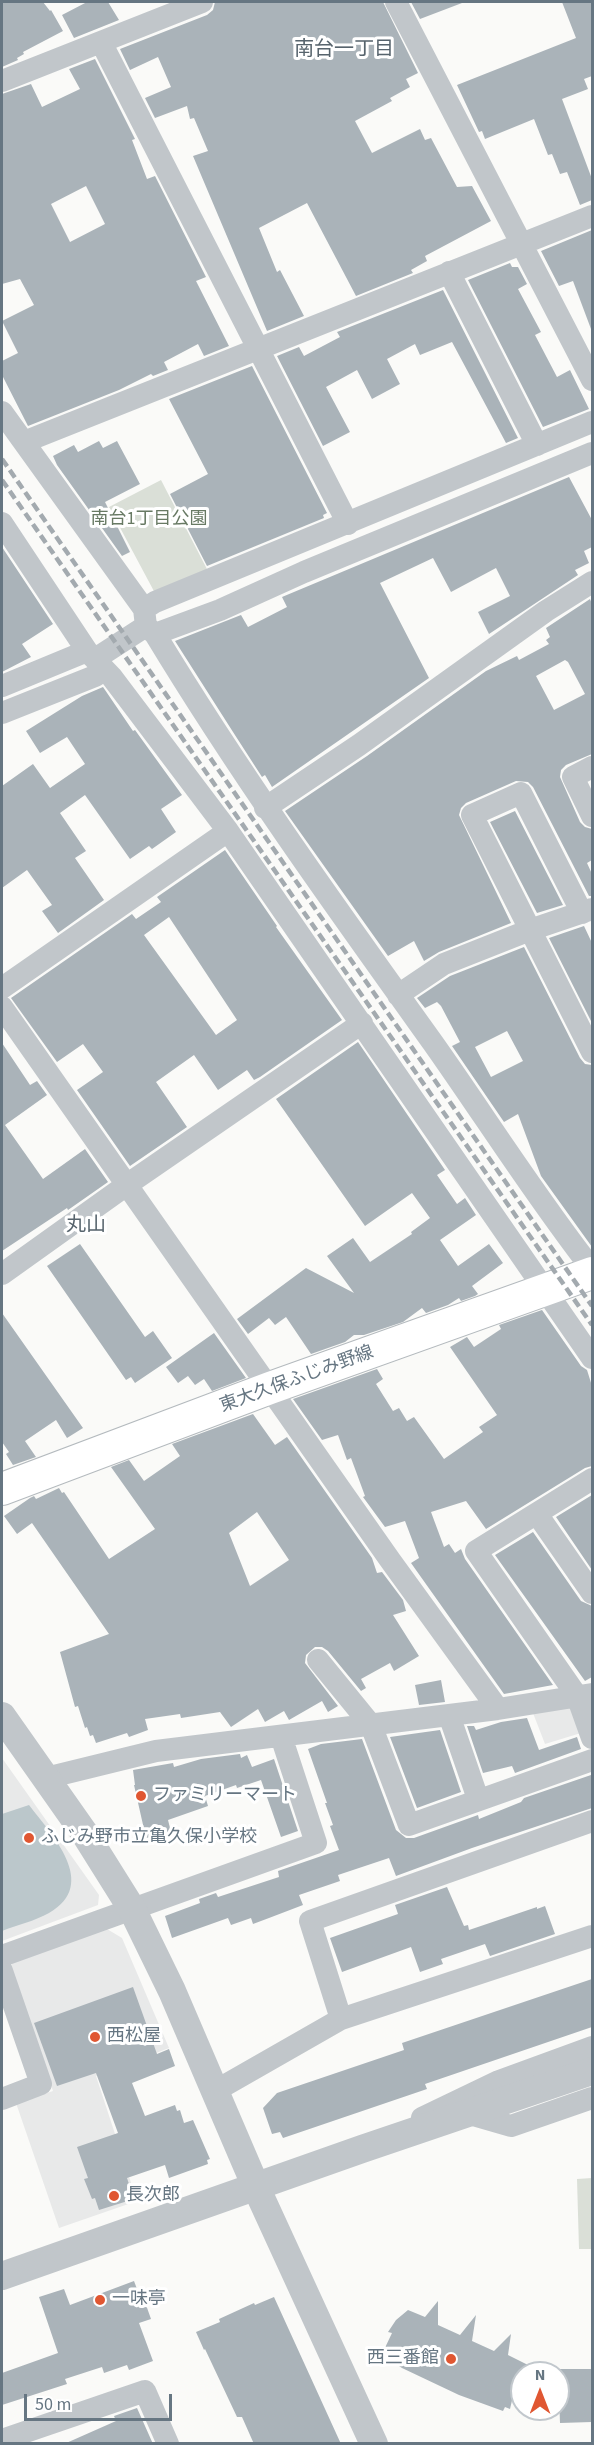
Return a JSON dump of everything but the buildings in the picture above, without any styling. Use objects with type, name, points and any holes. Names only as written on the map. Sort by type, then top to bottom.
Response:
[{"type":"main road","name":"東大久保ふじみ野線","points":[[2,1489],[270,1388],[592,1271]]},
{"type":"street","points":[[2,81],[202,2]]},
{"type":"street","points":[[396,2],[592,380]]},
{"type":"street","points":[[101,42],[260,348],[348,524]]},
{"type":"street","points":[[24,442],[592,216]]},
{"type":"street","points":[[449,272],[537,445]]},
{"type":"street","points":[[2,412],[148,623],[265,808],[592,1271]]},
{"type":"street","points":[[148,623],[155,603],[592,422]]},
{"type":"street","points":[[2,686],[96,660],[148,623],[220,610],[304,572],[592,453]]},
{"type":"street","points":[[2,523],[96,660],[228,831],[592,1358]]},
{"type":"street","points":[[265,808],[359,745],[546,611],[592,582]]},
{"type":"street","points":[[2,712],[95,676],[96,660]]},
{"type":"street","points":[[592,766],[573,777],[592,816]]},
{"type":"street","points":[[398,995],[444,964],[530,930],[587,911],[521,793],[472,815],[530,930],[592,1052]]},
{"type":"street","points":[[2,988],[228,831]]},
{"type":"street","points":[[2,1007],[390,1560],[498,1709]]},
{"type":"street","points":[[2,1274],[362,1023]]},
{"type":"street","points":[[592,1479],[476,1551],[585,1695],[592,1738]]},
{"type":"street","points":[[537,1514],[592,1593]]},
{"type":"street","points":[[318,1660],[371,1725],[409,1825],[592,1760]]},
{"type":"street","points":[[46,1778],[156,1751],[498,1709],[585,1695]]},
{"type":"street","points":[[450,1715],[478,1799]]},
{"type":"street","points":[[2,1716],[111,1874],[132,1909],[172,1991],[256,2187],[374,2444]]},
{"type":"street","points":[[2,1956],[316,1843],[281,1736]]},
{"type":"street","points":[[341,2019],[310,1921],[592,1821]]},
{"type":"street","points":[[215,2091],[341,2019],[592,1936]]},
{"type":"street","points":[[2,1971],[41,2084],[2,2098]]},
{"type":"street","points":[[362,2149],[499,2081],[592,2047]]},
{"type":"street","points":[[2,2276],[362,2149],[592,2071]]},
{"type":"street","points":[[466,2113],[512,2126],[592,2098]]},
{"type":"street","points":[[2,2440],[145,2391],[168,2444]]},
{"type":"shaded area","points":[[569,1707],[575,1711],[581,1733],[545,1744],[533,1713]]},
{"type":"shaded area","name":"ふじみ野市立亀久保小学校","points":[[2,1758],[99,1895],[98,1905],[2,1941]]},
{"type":"shaded area","name":"ふじみ野市立亀久保小学校","points":[[29,1805],[49,1830],[66,1859],[71,1874],[70,1888],[64,1901],[49,1913],[2,1931],[2,1814]]},
{"type":"shaded area","points":[[107,1929],[122,1938],[169,2048],[96,2076],[137,2201],[59,2228],[16,2103],[53,2091],[10,1968],[13,1961]]},
{"type":"green space","name":"南台1丁目公園","points":[[161,480],[209,573],[156,595],[109,507]]},
{"type":"green space","points":[[592,2178],[592,2249],[579,2249],[577,2179]]},
{"type":"railway","points":[[2,459],[592,1306]]},
{"type":"railway","points":[[2,480],[592,1325]]},
{"type":"place","name":"ファミリーマート","points":[[141,1796]]},
{"type":"place","name":"ふじみ野市立亀久保小学校","points":[[29,1838]]},
{"type":"place","name":"西松屋","points":[[95,2037]]},
{"type":"place","name":"長次郎","points":[[114,2196]]},
{"type":"place","name":"一味亭","points":[[100,2300]]},
{"type":"place","name":"西三番館","points":[[451,2359]]},
{"type":"district","name":"南台一丁目","points":[[344,51]]},
{"type":"district","name":"丸山","points":[[86,1227]]}]
